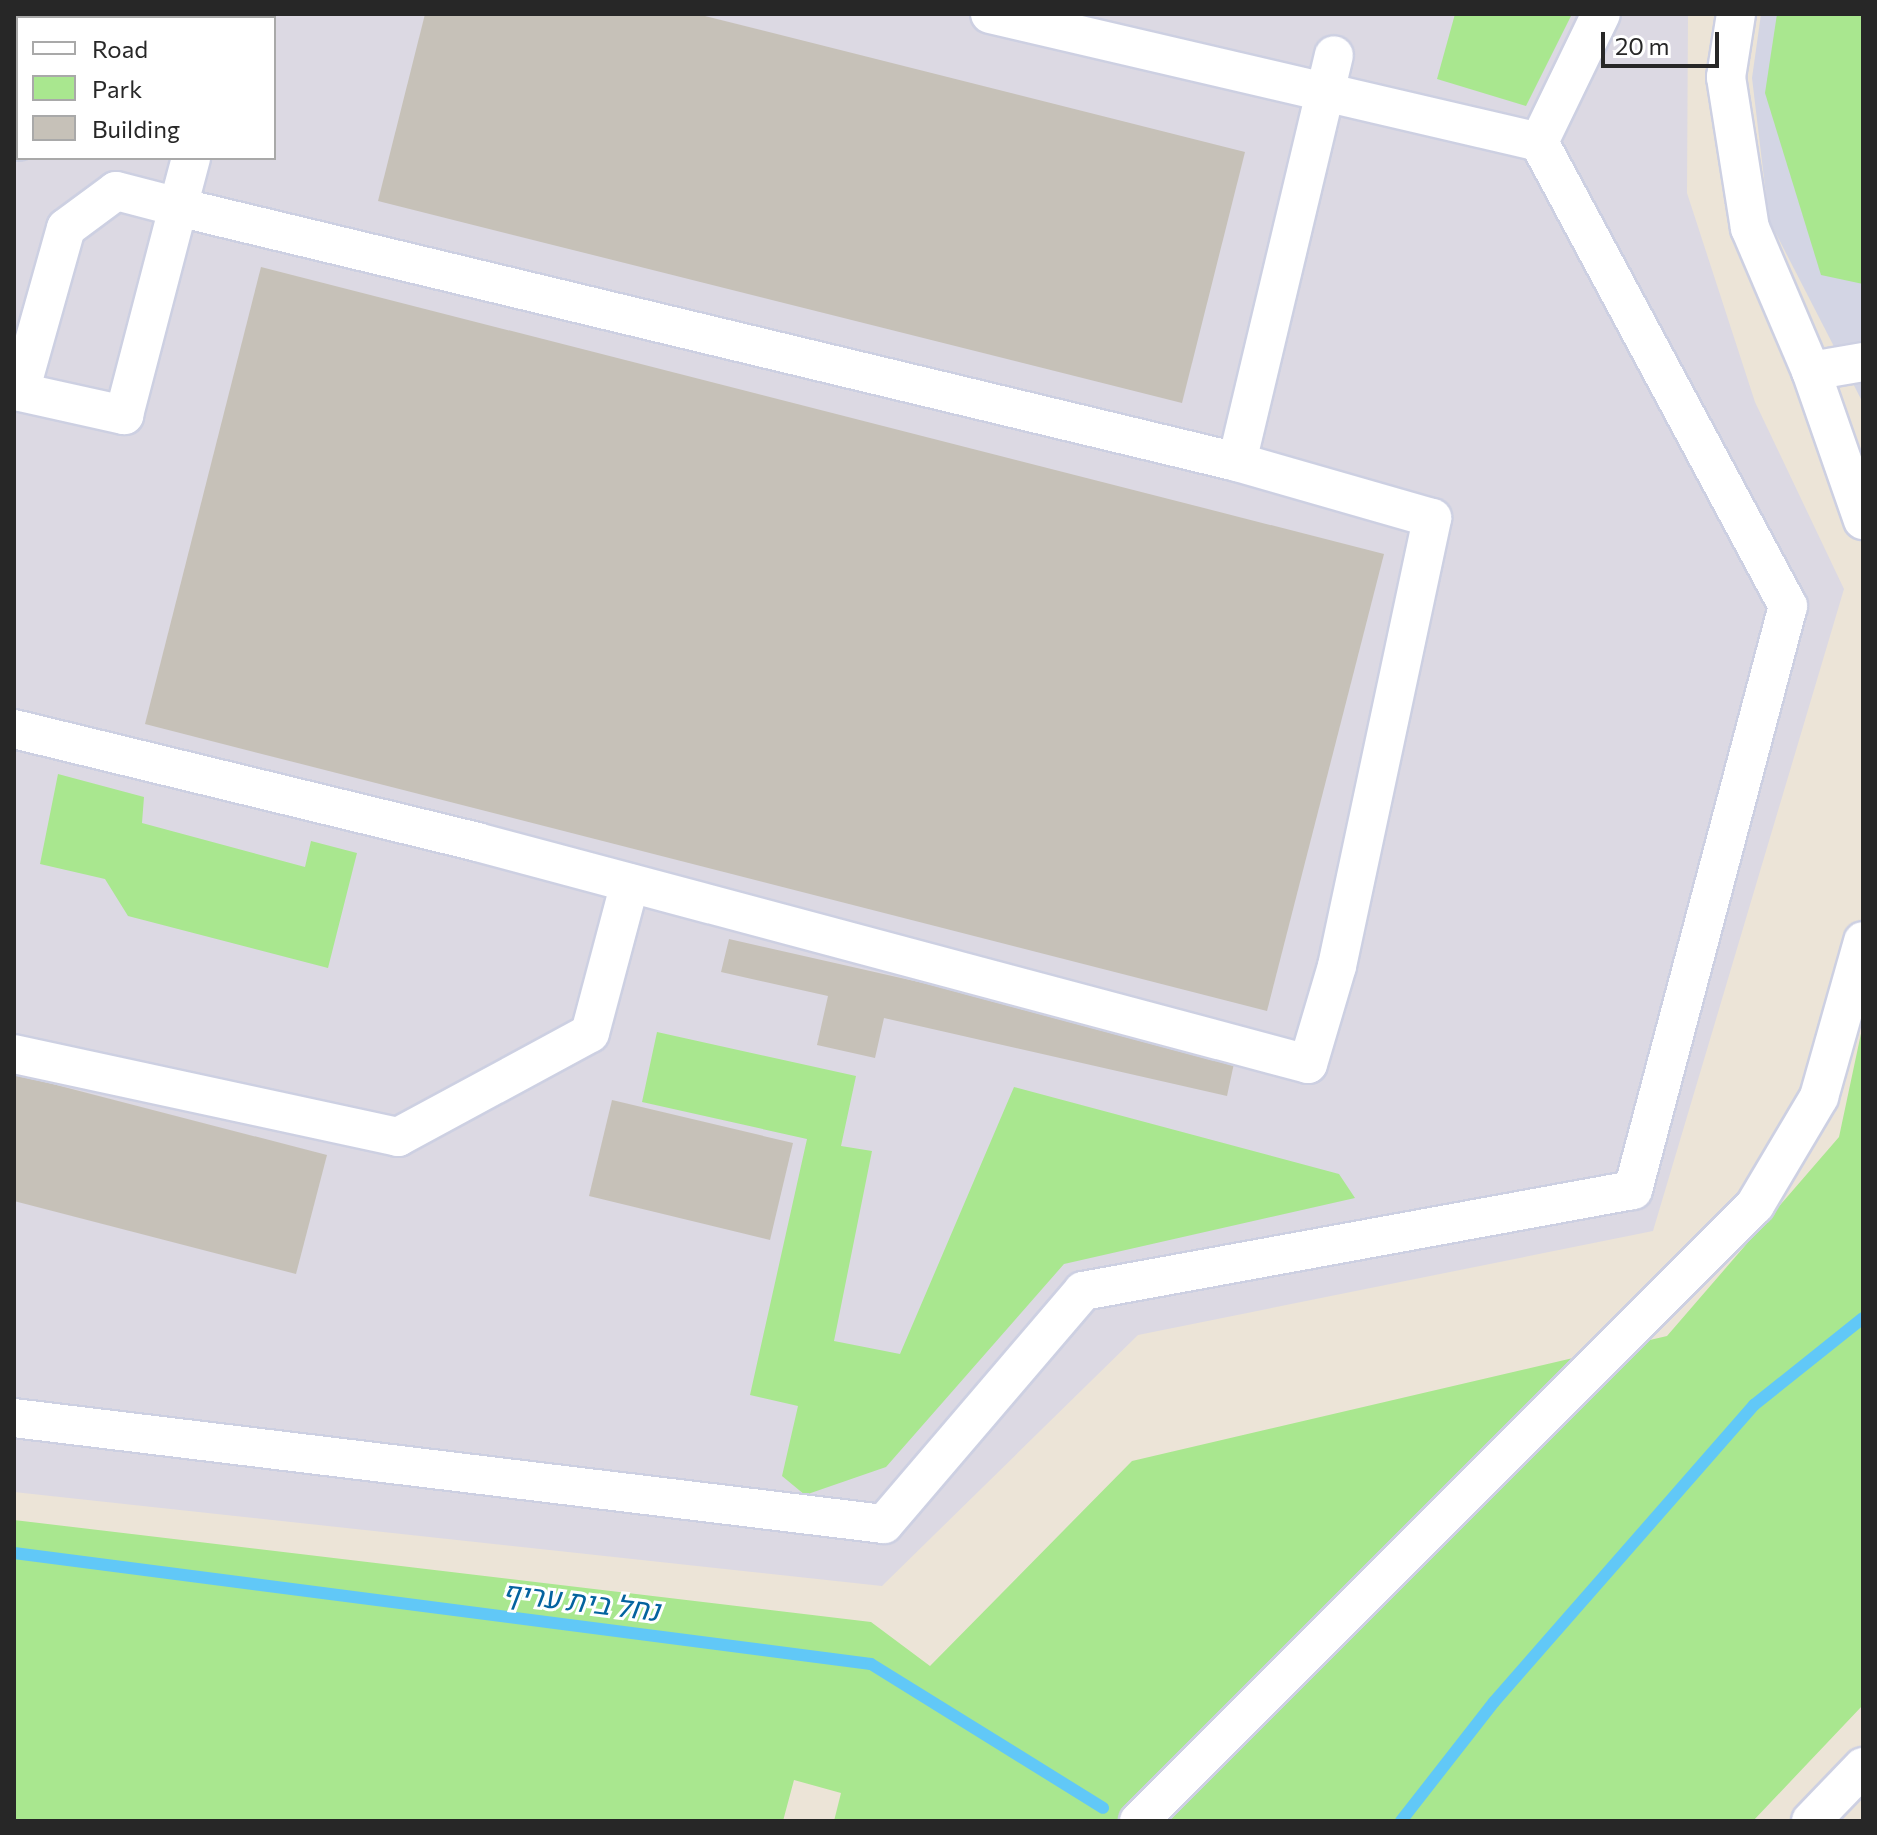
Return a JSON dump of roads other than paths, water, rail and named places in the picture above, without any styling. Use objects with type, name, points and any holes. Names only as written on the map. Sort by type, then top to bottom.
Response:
[{"type":"lane","points":[[14,1418],[884,1524],[1083,1291],[1633,1190],[1788,606],[1539,142],[990,14]]},
{"type":"lane","points":[[1539,142],[1601,14]]},
{"type":"lane","points":[[1736,14],[1726,77],[1750,228],[1811,371],[1863,520]]},
{"type":"lane","points":[[1237,462],[1334,55]]},
{"type":"lane","points":[[14,729],[630,883],[1308,1064],[1337,966],[1432,518],[1237,462],[178,207],[116,191],[66,228],[20,392],[124,415],[178,207],[190,160]]},
{"type":"lane","points":[[1811,371],[1863,362]]},
{"type":"lane","points":[[14,1054],[398,1137],[590,1033],[630,883]]},
{"type":"lane","points":[[1139,1821],[1755,1205],[1819,1097],[1863,941]]},
{"type":"lane","points":[[1811,1821],[1863,1767]]},
{"type":"waterway","points":[[1401,1821],[1494,1702],[1754,1405],[1863,1318]]},
{"type":"waterway","name":"נחל בית עריף","points":[[14,1553],[871,1664],[1103,1808]]}]
